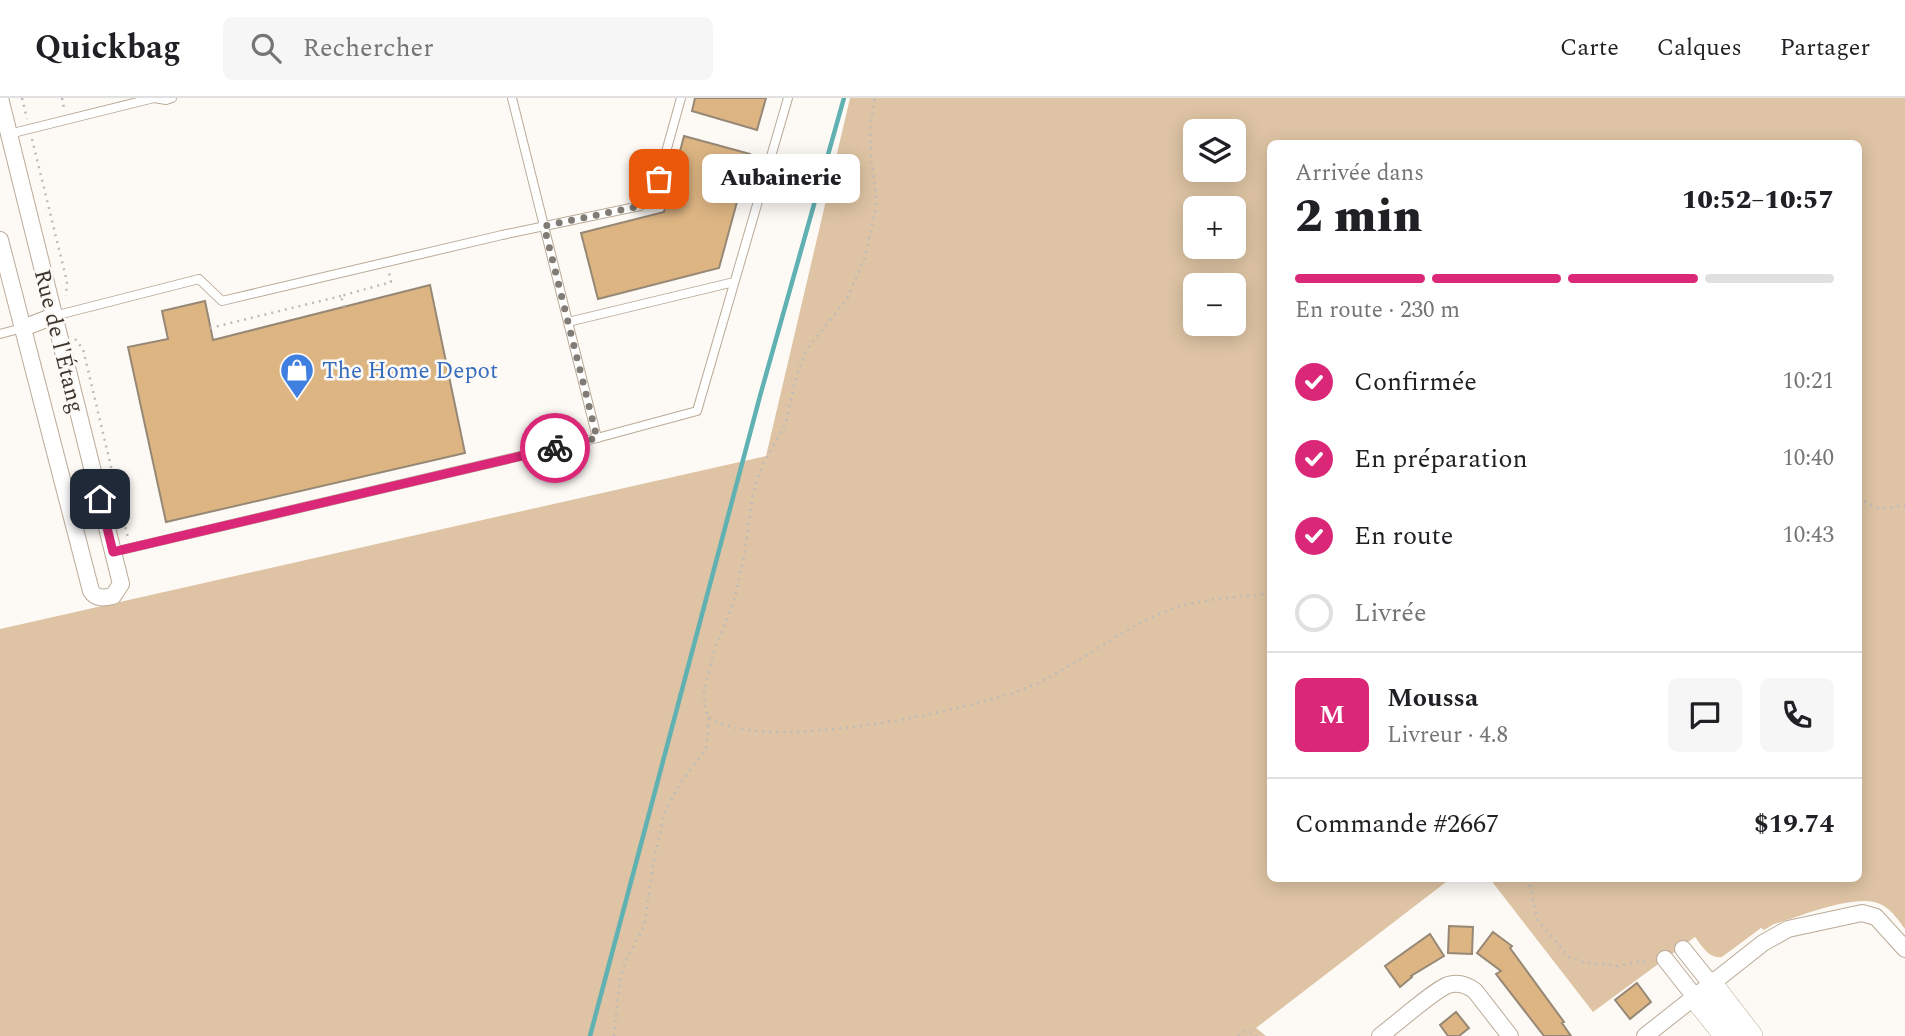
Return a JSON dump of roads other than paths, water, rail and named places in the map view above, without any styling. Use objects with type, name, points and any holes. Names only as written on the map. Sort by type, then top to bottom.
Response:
[{"type":"street","name":"Rue de l'Étang","points":[[0,98],[121,584],[113,596],[93,596],[91,591],[0,240]]},
{"type":"street","points":[[23,328],[54,316]]},
{"type":"street","points":[[1645,1036],[1780,932],[1862,913],[1876,917],[1905,950]]},
{"type":"street","points":[[1683,949],[1726,1036]]},
{"type":"street","points":[[1668,962],[1751,1036]]},
{"type":"street","points":[[1380,1036],[1440,989],[1458,984],[1475,991],[1510,1036]]},
{"type":"lane","points":[[9,134],[154,98],[172,98]]},
{"type":"lane","points":[[512,98],[597,438]]},
{"type":"lane","points":[[54,316],[199,279],[222,301],[640,206],[654,195],[681,98]]},
{"type":"lane","points":[[113,552],[597,438],[697,411],[789,98]]},
{"type":"lane","points":[[568,322],[734,282]]},
{"type":"lane","points":[[0,334],[23,328]]},
{"type":"waterway","points":[[590,1036],[760,396],[844,98]]},
{"type":"place","name":"Aubainerie","points":[[659,179]]},
{"type":"place","name":"The Home Depot","points":[[297,400]]}]
